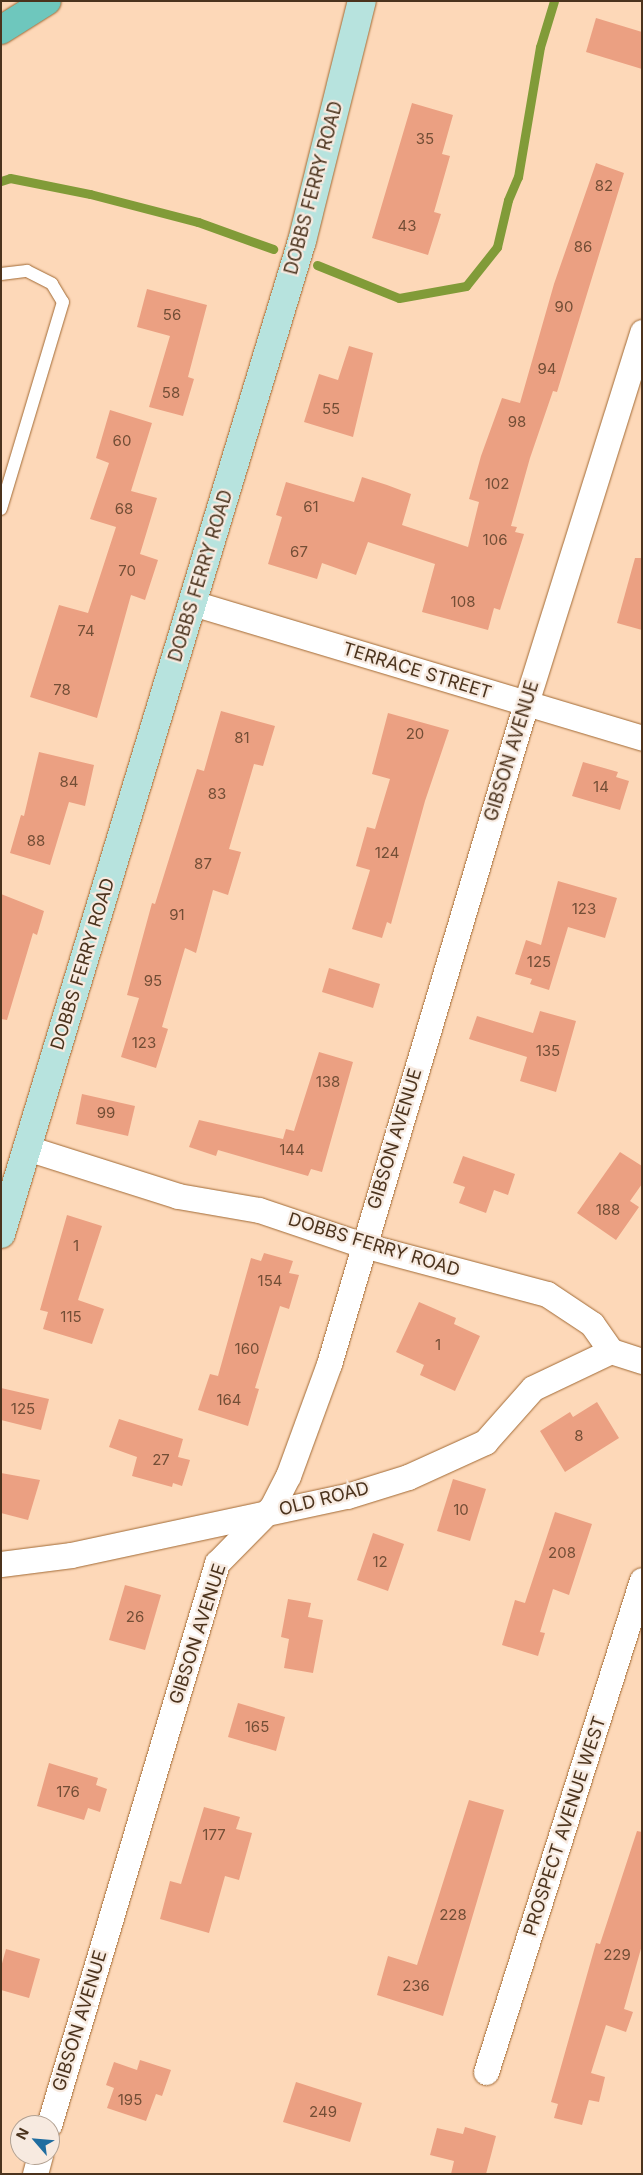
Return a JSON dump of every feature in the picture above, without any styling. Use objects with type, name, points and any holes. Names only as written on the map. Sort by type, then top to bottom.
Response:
[{"type":"main road","points":[[1,30],[47,1]]},
{"type":"main road","name":"DOBBS FERRY ROAD","points":[[3,1221],[193,604],[302,241],[362,1]]},
{"type":"street","name":"GIBSON AVENUE","points":[[52,2115],[217,1563],[272,1507],[288,1476],[326,1374],[526,703],[642,332]]},
{"type":"street","name":"TERRACE STREET","points":[[193,604],[642,738]]},
{"type":"street","name":"DOBBS FERRY ROAD","points":[[27,1148],[178,1196],[259,1210],[363,1245],[547,1294],[592,1324],[611,1351]]},
{"type":"street","points":[[611,1351],[642,1361]]},
{"type":"street","name":"OLD ROAD","points":[[1,1564],[71,1555],[347,1496],[400,1480],[485,1442],[533,1388],[611,1351]]},
{"type":"street","name":"PROSPECT AVENUE WEST","points":[[486,2072],[642,1580]]},
{"type":"lane","points":[[1,274],[27,271],[52,284],[63,302],[1,509]]},
{"type":"building","points":[[596,18],[642,32],[642,69],[586,52]]},
{"type":"building","points":[[412,103],[453,115],[442,154],[450,156],[434,212],[441,214],[428,255],[372,238]]},
{"type":"building","points":[[596,163],[624,173],[557,392],[553,391],[530,458],[511,526],[517,527],[515,532],[524,534],[500,610],[494,608],[488,630],[422,612],[435,564],[368,542],[356,575],[322,563],[317,579],[268,564],[282,517],[276,515],[286,482],[354,502],[362,477],[387,485],[411,494],[402,525],[468,547],[479,502],[469,499],[481,456],[502,398],[520,403],[554,284]]},
{"type":"building","points":[[147,289],[207,305],[188,377],[194,379],[183,416],[149,407],[170,336],[137,327]]},
{"type":"building","points":[[349,346],[373,353],[353,437],[304,422],[319,374],[338,380]]},
{"type":"building","points":[[110,410],[152,423],[131,491],[157,498],[140,554],[158,560],[145,600],[131,595],[97,718],[30,697],[59,605],[88,613],[116,527],[90,519],[109,463],[96,458]]},
{"type":"building","points":[[635,558],[642,558],[642,630],[617,623]]},
{"type":"building","points":[[221,711],[275,726],[263,766],[254,764],[229,849],[241,852],[228,895],[213,890],[196,953],[185,948],[162,1027],[168,1029],[156,1068],[121,1057],[139,998],[127,995],[152,903],[155,904],[197,769],[204,771]]},
{"type":"building","points":[[388,713],[449,730],[425,801],[391,924],[387,922],[382,938],[352,929],[370,870],[356,866],[367,827],[375,829],[390,779],[372,774]]},
{"type":"building","points":[[39,752],[94,765],[85,806],[69,802],[50,865],[10,853],[21,815],[24,816]]},
{"type":"building","points":[[583,762],[618,772],[616,777],[629,781],[620,810],[572,796]]},
{"type":"building","points":[[558,881],[617,898],[605,938],[568,927],[549,990],[530,984],[532,979],[515,974],[526,940],[541,945]]},
{"type":"building","points":[[1,894],[44,911],[37,935],[33,933],[7,1020],[1,1019]]},
{"type":"building","points":[[329,968],[380,984],[373,1008],[322,992]]},
{"type":"building","points":[[540,1011],[576,1021],[556,1092],[520,1081],[527,1057],[469,1039],[477,1016],[533,1033]]},
{"type":"building","points":[[319,1052],[353,1062],[322,1172],[311,1169],[308,1176],[218,1150],[216,1156],[189,1147],[199,1120],[283,1139],[286,1129],[294,1131]]},
{"type":"building","points":[[82,1094],[135,1106],[128,1136],[76,1124]]},
{"type":"building","points":[[620,1152],[642,1166],[642,1184],[630,1201],[639,1207],[616,1240],[577,1213]]},
{"type":"building","points":[[463,1156],[515,1174],[508,1195],[494,1190],[486,1213],[459,1203],[465,1187],[453,1183]]},
{"type":"building","points":[[67,1215],[102,1226],[78,1300],[104,1309],[92,1344],[43,1329],[48,1312],[40,1310]]},
{"type":"building","points":[[264,1253],[293,1261],[289,1273],[299,1275],[289,1309],[280,1306],[255,1388],[259,1389],[248,1426],[198,1410],[210,1374],[218,1376],[251,1258],[261,1261]]},
{"type":"building","points":[[419,1302],[456,1318],[454,1324],[480,1336],[455,1391],[420,1375],[424,1365],[396,1352]]},
{"type":"building","points":[[1,1388],[49,1399],[41,1430],[1,1420]]},
{"type":"building","points":[[597,1402],[619,1438],[565,1472],[540,1431],[570,1412],[573,1417]]},
{"type":"building","points":[[119,1419],[183,1439],[178,1457],[190,1460],[182,1486],[173,1483],[172,1487],[132,1476],[137,1457],[109,1447]]},
{"type":"building","points":[[1,1473],[40,1480],[28,1520],[1,1513]]},
{"type":"building","points":[[453,1479],[486,1489],[470,1541],[437,1531]]},
{"type":"building","points":[[555,1512],[592,1524],[569,1595],[553,1589],[540,1632],[545,1633],[538,1656],[502,1645],[515,1600],[525,1603]]},
{"type":"building","points":[[373,1533],[404,1544],[388,1591],[357,1580]]},
{"type":"building","points":[[125,1585],[161,1595],[145,1650],[109,1640]]},
{"type":"building","points":[[288,1599],[311,1603],[308,1617],[323,1620],[313,1673],[284,1668],[289,1639],[281,1637]]},
{"type":"building","points":[[238,1703],[285,1717],[276,1751],[228,1737]]},
{"type":"building","points":[[49,1763],[98,1778],[96,1785],[107,1789],[100,1812],[88,1808],[84,1820],[37,1806]]},
{"type":"building","points":[[469,1800],[504,1810],[443,2016],[377,1995],[388,1956],[417,1965]]},
{"type":"building","points":[[204,1807],[240,1817],[236,1829],[252,1833],[239,1880],[225,1876],[209,1933],[160,1919],[170,1881],[181,1884]]},
{"type":"building","points":[[637,1831],[642,1832],[642,1945],[624,2009],[633,2012],[626,2032],[606,2025],[591,2073],[605,2077],[599,2102],[589,2100],[582,2125],[554,2118],[558,2104],[551,2102],[596,1943],[600,1944]]},
{"type":"building","points":[[6,1949],[40,1959],[29,1998],[1,1990],[1,1967]]},
{"type":"building","points":[[140,2060],[171,2070],[162,2096],[156,2094],[146,2121],[107,2108],[114,2088],[106,2085],[114,2062],[137,2070]]},
{"type":"building","points":[[296,2082],[362,2103],[350,2142],[283,2122]]},
{"type":"building","points":[[465,2127],[496,2136],[486,2174],[451,2174],[454,2161],[430,2155],[437,2128],[463,2134]]},
{"type":"waterway","points":[[317,265],[399,298],[466,286],[497,247],[508,200],[518,177],[540,47],[554,1]]},
{"type":"waterway","points":[[1,181],[10,178],[90,194],[198,222],[273,249]]}]
